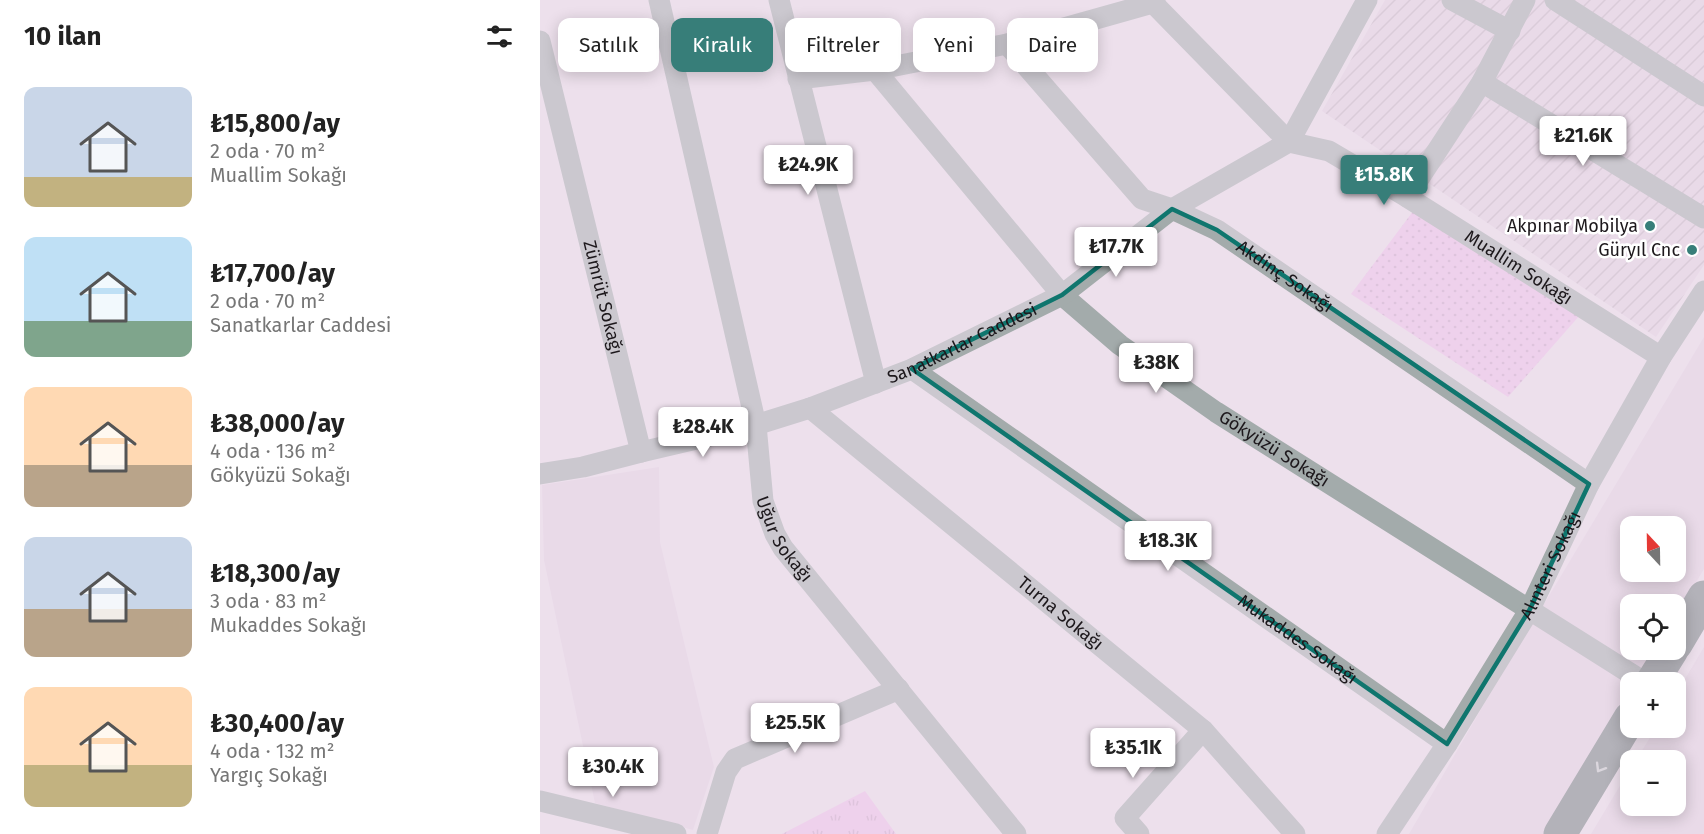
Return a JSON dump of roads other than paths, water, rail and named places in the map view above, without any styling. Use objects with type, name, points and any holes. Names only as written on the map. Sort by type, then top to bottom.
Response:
[{"type":"main road","points":[[1686,627],[1704,597]]},
{"type":"main road","points":[[1560,834],[1620,735]]},
{"type":"street","name":"Uğur Sokağı","points":[[659,0],[756,425],[763,501],[775,534],[783,548],[1016,834]]},
{"type":"street","points":[[780,0],[876,383]]},
{"type":"street","points":[[1452,0],[1510,31]]},
{"type":"street","points":[[1407,197],[1482,82],[1525,0]]},
{"type":"street","points":[[1555,0],[1704,96]]},
{"type":"street","points":[[1098,18],[1154,2],[1289,142],[1362,2]]},
{"type":"street","name":"Zümrüt Sokağı","points":[[540,41],[640,452]]},
{"type":"street","points":[[901,65],[1007,44]]},
{"type":"street","points":[[798,79],[858,72]]},
{"type":"street","name":"Gökyüzü Sokağı","points":[[877,72],[1062,295],[1120,345],[1216,412],[1628,672]]},
{"type":"street","name":"Akdinç Sokağı","points":[[1031,72],[1142,199],[1172,209],[1217,230],[1589,483]]},
{"type":"street","points":[[1482,82],[1704,218]]},
{"type":"street","name":"Sanatkarlar Caddesi","points":[[640,452],[756,425],[810,408],[912,369],[1062,295],[1172,209],[1289,142]]},
{"type":"street","name":"Muallim Sokağı","points":[[1289,142],[1329,151],[1407,197],[1660,357]]},
{"type":"street","name":"Alınteri Sokağı","points":[[1387,834],[1447,744],[1530,609],[1589,483],[1660,357],[1704,291]]},
{"type":"street","name":"Mukaddes Sokağı","points":[[912,369],[1447,744]]},
{"type":"street","name":"Turna Sokağı","points":[[810,408],[1203,730],[1295,834]]},
{"type":"street","points":[[540,474],[583,467],[640,452]]},
{"type":"street","points":[[707,834],[726,772],[735,759],[899,689]]},
{"type":"street","points":[[1139,834],[1125,818],[1203,730]]},
{"type":"street","points":[[540,801],[676,834]]},
{"type":"place","name":"Akpınar Mobilya","points":[[1650,226]]},
{"type":"place","name":"Güryıl Cnc","points":[[1692,250]]}]
